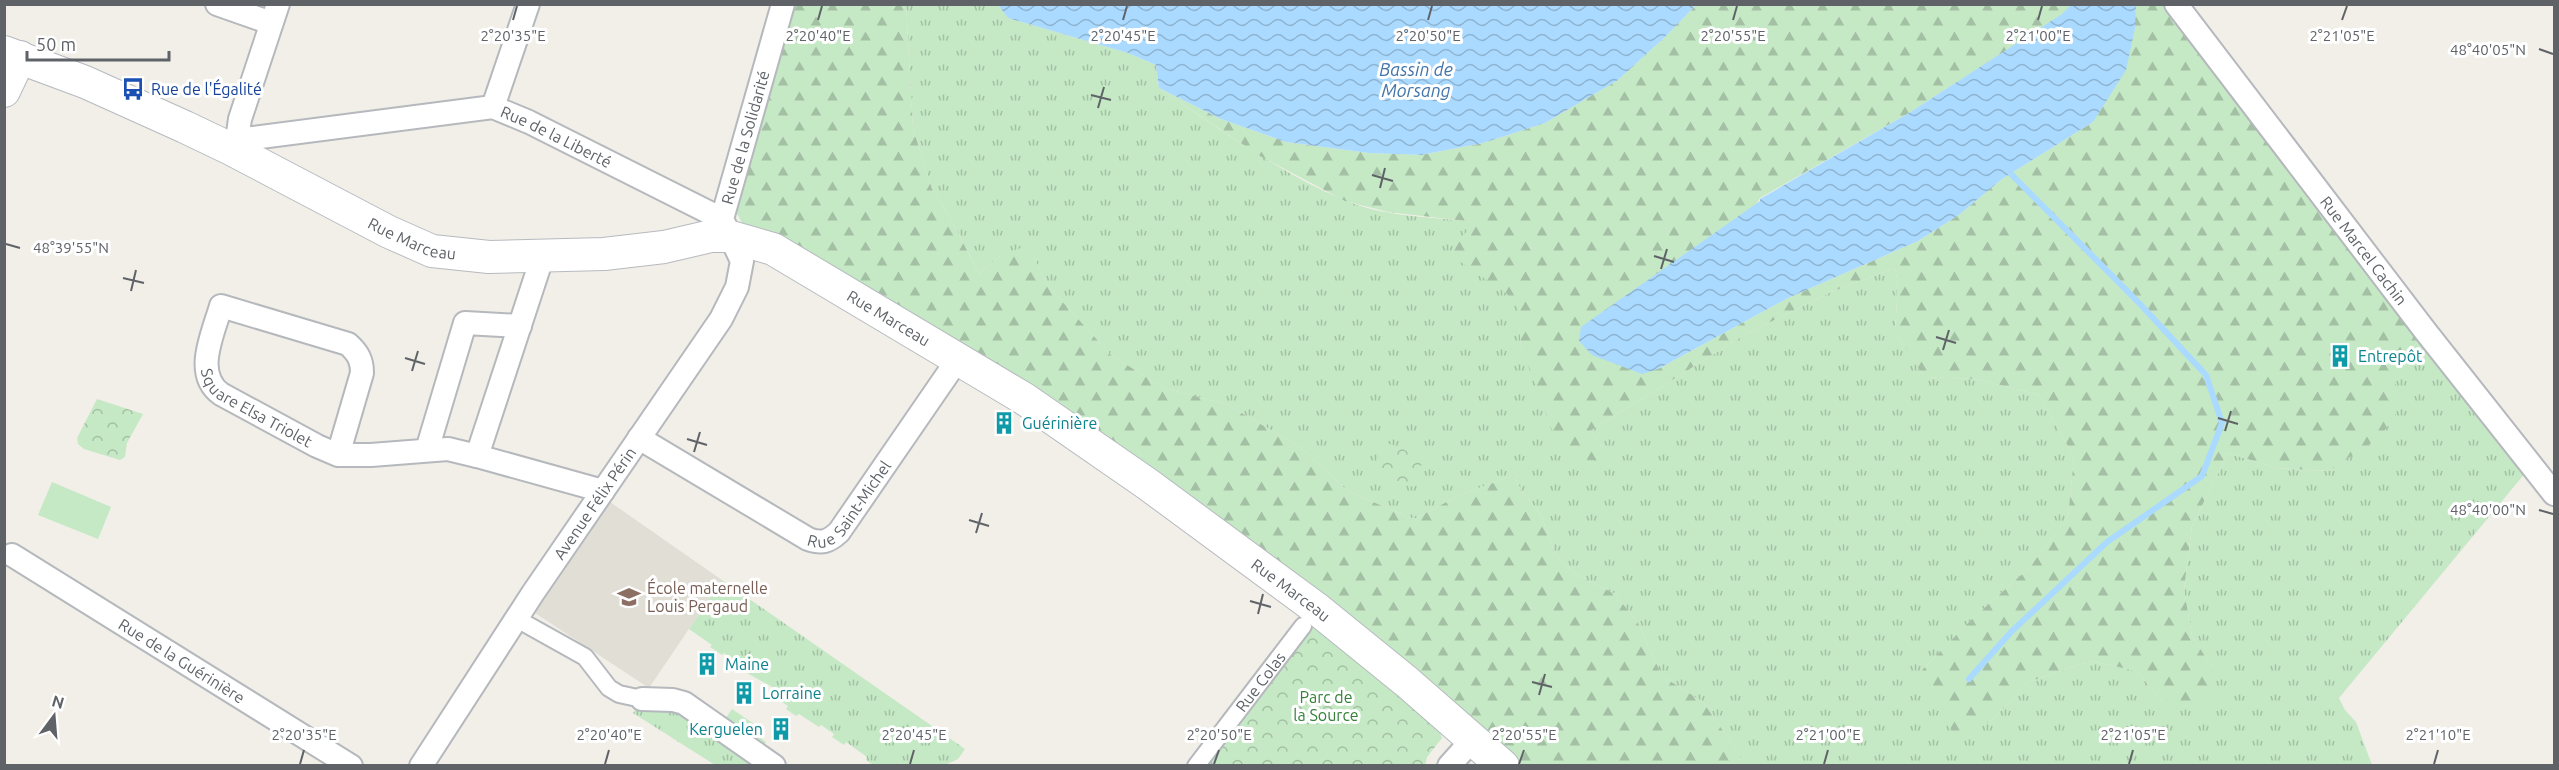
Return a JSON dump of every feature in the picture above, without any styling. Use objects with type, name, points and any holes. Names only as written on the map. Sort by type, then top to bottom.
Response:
[{"type":"main road","name":"Rue Marceau","points":[[12,55],[85,82],[183,126],[234,144],[389,232],[432,251],[489,257],[630,251],[664,247],[725,228],[773,249],[797,261],[1023,398],[1182,509],[1317,609],[1503,765]]},
{"type":"main road","points":[[4,91],[12,55]]},
{"type":"street","points":[[217,4],[275,14],[234,144]]},
{"type":"street","points":[[494,107],[528,4]]},
{"type":"street","name":"Rue de la Solidarité","points":[[725,228],[783,4]]},
{"type":"street","name":"Rue Marcel Cachin","points":[[2176,4],[2426,332],[2554,494]]},
{"type":"street","name":"Rue de la Liberté","points":[[234,144],[494,107],[529,122],[725,228]]},
{"type":"street","name":"Avenue Félix Périn","points":[[421,765],[603,491],[721,319],[737,287],[742,261],[725,228]]},
{"type":"street","points":[[477,456],[543,255]]},
{"type":"street","name":"Square Elsa Triolet","points":[[338,455],[362,373],[362,363],[357,352],[348,344],[220,306],[206,363],[207,377],[212,387],[317,446],[338,455],[448,449],[603,491]]},
{"type":"street","points":[[427,450],[465,324],[520,326]]},
{"type":"street","name":"Rue Saint-Michel","points":[[639,438],[808,539],[820,543],[829,541],[839,532],[958,359]]},
{"type":"street","name":"Rue de la Guérinière","points":[[12,555],[351,765]]},
{"type":"street","points":[[517,619],[585,657],[609,688],[619,694],[642,699],[673,700],[684,704],[774,765]]},
{"type":"street","name":"Rue Colas","points":[[1196,765],[1304,626]]},
{"type":"street","points":[[1449,765],[1473,738]]},
{"type":"shaded area","name":"École maternelle Louis Pergaud","points":[[610,502],[722,580],[649,688],[535,613]]},
{"type":"green space","points":[[795,5],[906,5],[913,128],[932,189],[952,221],[979,274],[1002,254],[1021,248],[1034,258],[1048,286],[1111,355],[1164,388],[1226,404],[1300,447],[1349,492],[1414,519],[1460,495],[1514,475],[1521,490],[1541,515],[1555,554],[1574,573],[1615,594],[1638,623],[1662,676],[1703,702],[1744,765],[1515,765],[1394,657],[744,227],[736,211]]},
{"type":"green space","points":[[906,5],[998,5],[1008,18],[1128,53],[1156,65],[1159,88],[1249,149],[1320,189],[1359,206],[1375,210],[1408,216],[1475,222],[1491,281],[1518,307],[1521,347],[1537,386],[1605,450],[1590,431],[1746,334],[1831,292],[1895,268],[1898,284],[1895,331],[1924,377],[1977,379],[2039,395],[2074,457],[2068,517],[2029,568],[1972,619],[1922,670],[1991,721],[2028,682],[2090,661],[2137,671],[2166,706],[2214,670],[2192,636],[2184,589],[2192,526],[2228,453],[2277,468],[2329,471],[2378,438],[2396,415],[2396,367],[2426,332],[2531,466],[2339,698],[2345,710],[2356,722],[2372,765],[1744,765],[1703,702],[1662,676],[1638,623],[1615,594],[1574,573],[1555,554],[1541,515],[1521,490],[1514,475],[1460,495],[1414,519],[1349,492],[1300,447],[1226,404],[1164,388],[1111,355],[1048,286],[1034,258],[1002,254],[979,274],[952,221],[932,189],[913,128]]},
{"type":"green space","points":[[1696,5],[2072,5],[2063,14],[1909,113],[1760,198],[1658,369],[1788,298],[1918,241],[1960,214],[2002,179],[2093,122],[2135,28],[2135,5],[2176,5],[2426,332],[2396,367],[2396,415],[2379,438],[2329,471],[2277,468],[2228,453],[2192,526],[2184,589],[2192,636],[2214,670],[2212,704],[2166,706],[2137,671],[2090,661],[2028,682],[1991,721],[1955,737],[1922,670],[1972,619],[2029,568],[2068,517],[2074,457],[2039,395],[1977,379],[1924,377],[1895,331],[1898,284],[1895,268],[1831,292],[1746,334],[1590,431],[1605,450],[1604,462],[1578,458],[1552,430],[1521,347],[1517,307],[1506,293],[1449,254],[1474,222],[1388,212],[1345,201],[1260,156],[1159,88],[1221,119],[1286,142],[1369,153],[1421,155],[1483,143],[1545,123],[1618,80]]},
{"type":"green space","points":[[97,399],[143,414],[127,443],[125,457],[120,460],[84,449],[78,444],[77,438]]},
{"type":"green space","points":[[1385,442],[1424,458],[1413,487],[1373,471]]},
{"type":"green space","points":[[52,482],[111,507],[98,539],[38,515]]},
{"type":"green space","points":[[722,580],[965,749],[958,759],[945,765],[873,765],[866,760],[867,757],[846,742],[844,745],[832,737],[834,734],[821,725],[819,727],[799,714],[796,716],[786,709],[788,706],[776,698],[778,695],[772,691],[774,688],[747,673],[749,670],[724,653],[722,655],[710,647],[712,645],[689,629]]},
{"type":"green space","name":"Parc de la Source","points":[[1317,619],[1435,719],[1442,738],[1427,757],[1425,765],[1205,766]]},
{"type":"green space","points":[[639,704],[670,705],[764,765],[715,765],[633,713]]},
{"type":"green space","points":[[732,709],[757,726],[752,732],[766,742],[762,748],[723,722]]},
{"type":"water","points":[[2072,4],[2136,5],[2135,28],[2126,70],[2093,122],[2002,179],[1960,214],[1918,241],[1788,298],[1658,369],[1642,374],[1592,355],[1579,341],[1581,327],[1760,199],[1909,113],[2062,14]]},
{"type":"water","name":"Bassin de Morsang","points":[[998,5],[1696,5],[1618,80],[1545,123],[1483,143],[1421,155],[1369,153],[1286,142],[1221,119],[1159,88],[1156,65],[1128,53],[1008,18]]},
{"type":"waterway","points":[[1969,679],[2011,632],[2107,542],[2202,476],[2222,423],[2206,375],[2139,303],[2011,174]]},
{"type":"place","name":"Rue de l'Égalité","points":[[133,89]]},
{"type":"place","name":"Entrepôt","points":[[2340,356]]},
{"type":"place","name":"Guérinière","points":[[1004,423]]},
{"type":"place","name":"École maternelle Louis Pergaud","points":[[629,597]]},
{"type":"place","name":"Maine","points":[[707,664]]},
{"type":"place","name":"Lorraine","points":[[744,693]]},
{"type":"place","name":"Kerguelen","points":[[781,729]]}]
